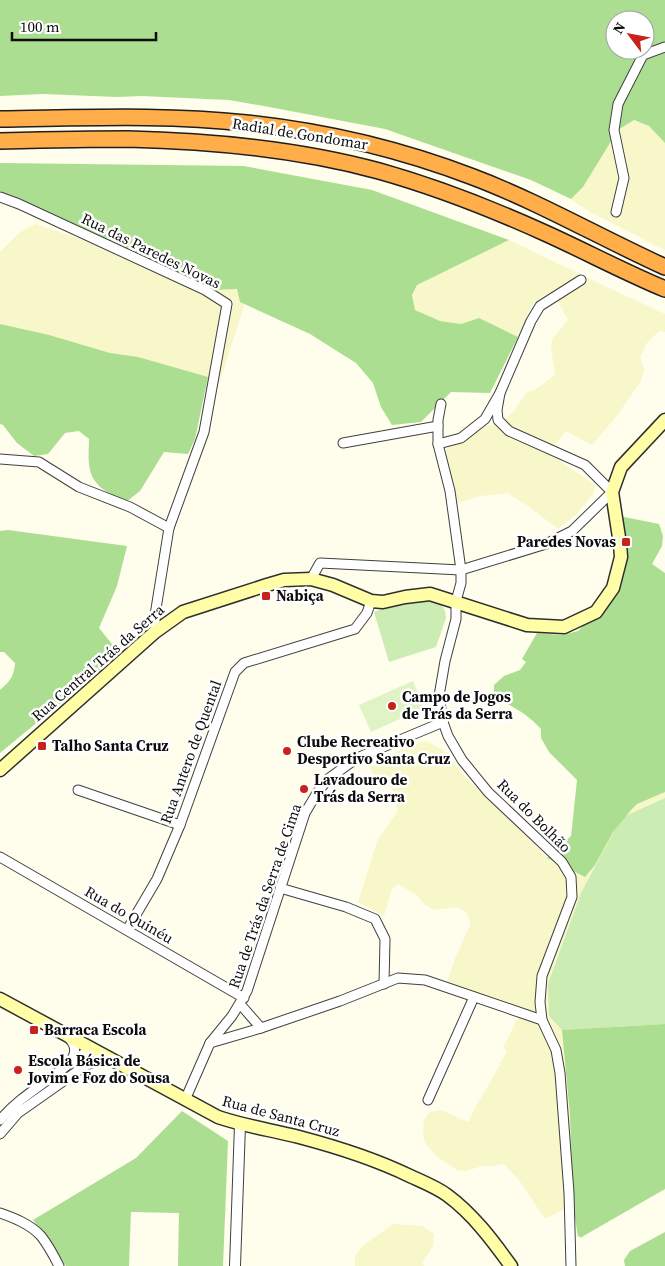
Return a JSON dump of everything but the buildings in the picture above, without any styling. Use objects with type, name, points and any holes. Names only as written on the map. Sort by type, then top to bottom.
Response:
[{"type":"highway","name":"Radial de Gondomar","points":[[0,119],[179,119],[245,123],[341,138],[400,153],[473,177],[538,205],[665,267]]},
{"type":"highway","name":"Radial de Gondomar","points":[[0,141],[128,140],[202,143],[271,150],[328,159],[379,171],[463,199],[545,233],[665,289]]},
{"type":"main road","points":[[371,602],[384,602],[430,594],[527,625],[564,627],[596,612],[613,588],[621,557],[612,492],[620,467],[665,420]]},
{"type":"main road","name":"Rua Central Trás da Serra","points":[[0,770],[155,632],[183,612],[284,580],[311,579],[333,585],[371,602]]},
{"type":"main road","name":"Rua de Santa Cruz","points":[[0,999],[218,1118],[355,1153],[437,1189],[469,1213],[511,1266]]},
{"type":"street","points":[[616,212],[624,178],[614,130],[618,104],[642,55],[665,47]]},
{"type":"street","name":"Rua das Paredes Novas","points":[[0,196],[204,290],[227,304],[204,432],[169,528],[155,615],[155,632]]},
{"type":"street","points":[[438,444],[461,438],[485,419],[500,393],[531,321],[540,306],[581,280]]},
{"type":"street","points":[[311,579],[320,562],[461,570],[546,544],[572,531],[612,492],[584,465],[509,431],[498,420],[497,410],[500,393]]},
{"type":"street","name":"Rua do Bolhão","points":[[442,404],[438,426],[438,444],[450,491],[461,570],[461,583],[456,602],[456,619],[445,661],[439,696],[443,722],[448,736],[462,760],[488,792],[562,862],[571,877],[572,897],[542,976],[540,1002],[542,1020],[556,1050],[560,1073],[569,1193],[571,1266]]},
{"type":"street","points":[[343,443],[438,426]]},
{"type":"street","points":[[0,459],[38,462],[79,488],[130,506],[169,528]]},
{"type":"street","name":"Rua Antero de Quental","points":[[127,930],[157,879],[180,825],[235,672],[244,663],[355,629],[367,613],[371,602]]},
{"type":"street","name":"Rua de Trás da Serra de Cima","points":[[185,1100],[210,1044],[232,1016],[247,991],[305,813],[317,793],[328,779],[357,758],[443,722]]},
{"type":"street","points":[[78,790],[180,825]]},
{"type":"street","name":"Rua do Quinéu","points":[[0,857],[127,930],[242,1001]]},
{"type":"street","points":[[280,888],[346,907],[375,920],[385,939],[384,984]]},
{"type":"street","points":[[210,1044],[340,1001],[398,978],[425,980],[542,1020]]},
{"type":"street","points":[[428,1100],[474,997]]},
{"type":"street","name":"Rua de Trás da Serra de Cima","points":[[242,1001],[251,1018],[261,1028]]},
{"type":"street","points":[[66,1034],[75,1048],[74,1056],[70,1063]]},
{"type":"street","points":[[0,1120],[17,1102],[90,1049]]},
{"type":"street","points":[[82,1068],[88,1062],[90,1049]]},
{"type":"street","points":[[0,1134],[18,1112],[82,1068],[91,1062],[112,1059]]},
{"type":"street","points":[[235,1266],[240,1125]]},
{"type":"street","points":[[0,1213],[19,1220],[35,1230],[47,1244],[59,1266]]},
{"type":"green space","points":[[0,0],[665,0],[665,143],[649,126],[634,120],[618,130],[583,187],[571,199],[531,180],[385,129],[229,100],[43,94],[0,96]]},
{"type":"green space","points":[[634,120],[649,126],[665,143],[665,250],[590,212],[571,199],[583,187],[618,130]]},
{"type":"green space","points":[[0,163],[244,166],[372,190],[509,240],[417,285],[412,295],[415,310],[440,321],[461,324],[479,318],[518,337],[490,393],[451,392],[421,422],[392,425],[381,407],[373,383],[356,363],[310,334],[240,302],[237,289],[212,290],[57,220],[0,191]]},
{"type":"green space","points":[[35,224],[248,294],[216,393],[0,324],[0,252],[19,233]]},
{"type":"green space","points":[[509,240],[665,314],[665,332],[659,331],[647,343],[640,357],[644,369],[641,381],[616,417],[592,445],[566,431],[548,453],[595,485],[593,494],[578,513],[558,529],[507,493],[481,496],[456,503],[448,475],[445,452],[449,445],[480,428],[501,422],[514,411],[526,393],[538,388],[555,375],[551,347],[553,338],[568,320],[554,294],[544,295],[532,305],[518,337],[479,318],[461,324],[440,321],[415,310],[412,295],[417,285]]},
{"type":"green space","points":[[0,324],[49,335],[110,353],[138,357],[208,377],[195,439],[188,454],[164,452],[140,491],[126,502],[102,488],[93,478],[89,464],[89,439],[79,431],[65,433],[48,454],[34,456],[17,443],[3,425],[0,424]]},
{"type":"green space","points":[[619,516],[659,524],[663,536],[662,546],[652,564],[665,573],[665,792],[637,804],[632,809],[613,832],[595,865],[585,877],[547,858],[571,836],[577,780],[549,752],[541,738],[541,729],[531,719],[494,697],[494,685],[504,676],[520,670],[526,662],[522,659],[537,633],[562,635],[578,631],[618,591],[627,550]]},
{"type":"green space","points":[[8,530],[127,546],[117,586],[99,628],[120,654],[0,753],[0,690],[11,678],[15,663],[4,652],[0,652],[0,531]]},
{"type":"green space","points":[[421,598],[440,602],[445,611],[446,618],[436,647],[389,662],[374,612],[389,605]]},
{"type":"green space","name":"Campo de Jogos de Trás da Serra","points":[[413,681],[424,708],[371,732],[359,705]]},
{"type":"green space","points":[[426,741],[443,750],[468,780],[518,827],[547,858],[585,877],[613,832],[632,809],[655,786],[665,783],[665,1061],[573,1205],[545,1219],[519,1180],[504,1164],[482,1166],[466,1171],[457,1170],[436,1156],[425,1143],[423,1132],[424,1120],[430,1112],[441,1110],[468,1122],[507,1051],[503,1048],[523,1008],[482,998],[447,984],[454,961],[471,923],[466,912],[457,907],[433,910],[424,904],[417,895],[398,884],[392,889],[384,916],[358,902],[378,839],[398,811],[395,795],[391,787],[375,777],[370,768],[374,762]]},
{"type":"green space","points":[[665,798],[665,1024],[562,1030],[549,1016],[548,984],[581,893],[621,818]]},
{"type":"green space","points":[[665,1024],[665,1189],[580,1238],[580,1236],[578,1237],[573,1205],[570,1114],[562,1030]]},
{"type":"green space","points":[[182,1111],[228,1141],[223,1266],[178,1266],[179,1213],[131,1212],[129,1266],[66,1266],[33,1220],[136,1158]]},
{"type":"green space","points":[[393,1224],[422,1226],[434,1234],[433,1246],[422,1263],[424,1266],[355,1266],[355,1256],[363,1246]]},
{"type":"green space","points":[[665,1232],[665,1266],[625,1266],[624,1260],[630,1251]]},
{"type":"place","name":"Paredes Novas","points":[[626,542]]},
{"type":"place","name":"Nabiça","points":[[266,596]]},
{"type":"place","name":"Campo de Jogos de Trás da Serra","points":[[392,706]]},
{"type":"place","name":"Talho Santa Cruz","points":[[42,746]]},
{"type":"place","name":"Clube Recreativo Desportivo Santa Cruz","points":[[287,751]]},
{"type":"place","name":"Lavadouro de Trás da Serra","points":[[304,789]]},
{"type":"place","name":"Barraca Escola","points":[[34,1030]]},
{"type":"place","name":"Escola Básica de Jovim e Foz do Sousa","points":[[18,1070]]}]
